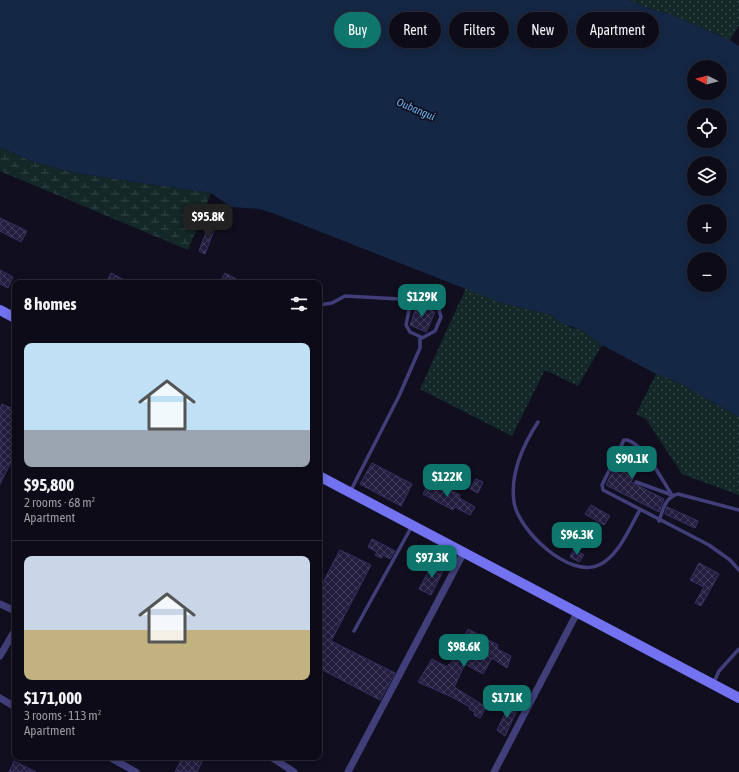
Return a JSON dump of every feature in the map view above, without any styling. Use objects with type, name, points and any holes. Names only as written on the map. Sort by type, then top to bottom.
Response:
[{"type":"street","points":[[0,310],[12,316]]},
{"type":"street","points":[[322,478],[412,526],[578,611],[739,698]]},
{"type":"street","points":[[348,772],[464,552]]},
{"type":"street","points":[[0,604],[12,610]]},
{"type":"street","points":[[494,772],[578,611]]},
{"type":"street","points":[[0,656],[12,635]]},
{"type":"street","points":[[0,698],[12,705]]},
{"type":"street","points":[[114,760],[136,772]]},
{"type":"street","points":[[276,760],[294,772]]},
{"type":"lane","points":[[322,305],[332,303],[344,296],[418,300],[438,306],[440,317],[436,331],[426,337],[421,337],[410,332],[406,325],[411,300]]},
{"type":"lane","points":[[350,493],[399,396],[420,348],[421,337]]},
{"type":"lane","points":[[538,422],[527,438],[516,471],[513,487],[514,504],[520,519],[539,541],[564,562],[578,568],[599,566],[614,555],[640,510]]},
{"type":"lane","points":[[672,495],[643,452],[629,440],[624,440],[602,488],[603,490],[659,521],[709,545],[730,560],[739,570]]},
{"type":"lane","points":[[636,482],[672,495],[678,494],[739,510]]},
{"type":"lane","points":[[659,521],[667,500],[672,495]]},
{"type":"lane","points":[[354,631],[412,526]]},
{"type":"lane","points":[[713,685],[719,671],[739,648]]},
{"type":"green space","points":[[629,0],[739,0],[739,25],[730,40],[672,15],[647,8]]},
{"type":"green space","points":[[0,147],[31,161],[75,173],[211,193],[188,250],[0,171]]},
{"type":"green space","points":[[466,288],[499,302],[552,315],[570,327],[583,331],[602,345],[578,386],[545,370],[512,436],[420,389]]},
{"type":"green space","points":[[656,374],[677,382],[739,417],[739,495],[682,474],[646,419],[636,414]]},
{"type":"water","name":"Oubangui","points":[[0,0],[629,0],[647,8],[672,15],[730,40],[739,46],[739,417],[677,382],[656,374],[602,345],[583,331],[560,322],[552,315],[499,302],[275,214],[260,209],[231,207],[211,193],[75,173],[31,161],[0,147]]},
{"type":"building","points":[[0,218],[27,231],[21,242],[0,231]]},
{"type":"building","points":[[210,222],[216,225],[205,254],[199,251]]},
{"type":"building","points":[[0,270],[13,277],[8,288],[0,284]]},
{"type":"building","points":[[111,273],[124,280],[108,280]]},
{"type":"building","points":[[225,273],[238,280],[222,280]]},
{"type":"building","points":[[417,305],[435,312],[426,332],[410,325]]},
{"type":"building","points":[[2,404],[12,409],[12,460],[0,484],[0,409]]},
{"type":"building","points":[[625,446],[644,458],[631,482],[664,499],[659,512],[606,485]]},
{"type":"building","points":[[372,463],[412,484],[401,506],[360,484]]},
{"type":"building","points":[[476,479],[483,482],[478,493],[470,489]]},
{"type":"building","points":[[430,480],[460,495],[459,498],[475,507],[470,515],[455,507],[453,510],[423,494]]},
{"type":"building","points":[[591,505],[610,516],[604,525],[585,514]]},
{"type":"building","points":[[667,507],[698,521],[695,528],[665,514]]},
{"type":"building","points":[[372,539],[395,551],[390,559],[383,555],[382,558],[375,555],[377,552],[368,547]]},
{"type":"building","points":[[574,549],[584,555],[579,562],[570,557]]},
{"type":"building","points":[[340,550],[371,565],[331,641],[395,673],[380,700],[322,670],[322,584]]},
{"type":"building","points":[[433,563],[444,569],[431,595],[419,589]]},
{"type":"building","points":[[699,563],[719,574],[701,606],[695,603],[704,587],[690,580]]},
{"type":"building","points":[[468,629],[498,645],[497,649],[511,656],[507,668],[492,658],[483,674],[465,664],[454,687],[486,707],[480,718],[474,715],[475,712],[469,709],[470,707],[452,697],[418,682],[432,659],[447,667],[449,664],[450,665]]},
{"type":"building","points":[[510,703],[518,708],[505,736],[497,730]]},
{"type":"building","points":[[181,760],[203,760],[197,772],[175,772]]},
{"type":"building","points":[[14,761],[36,772],[9,772]]}]
